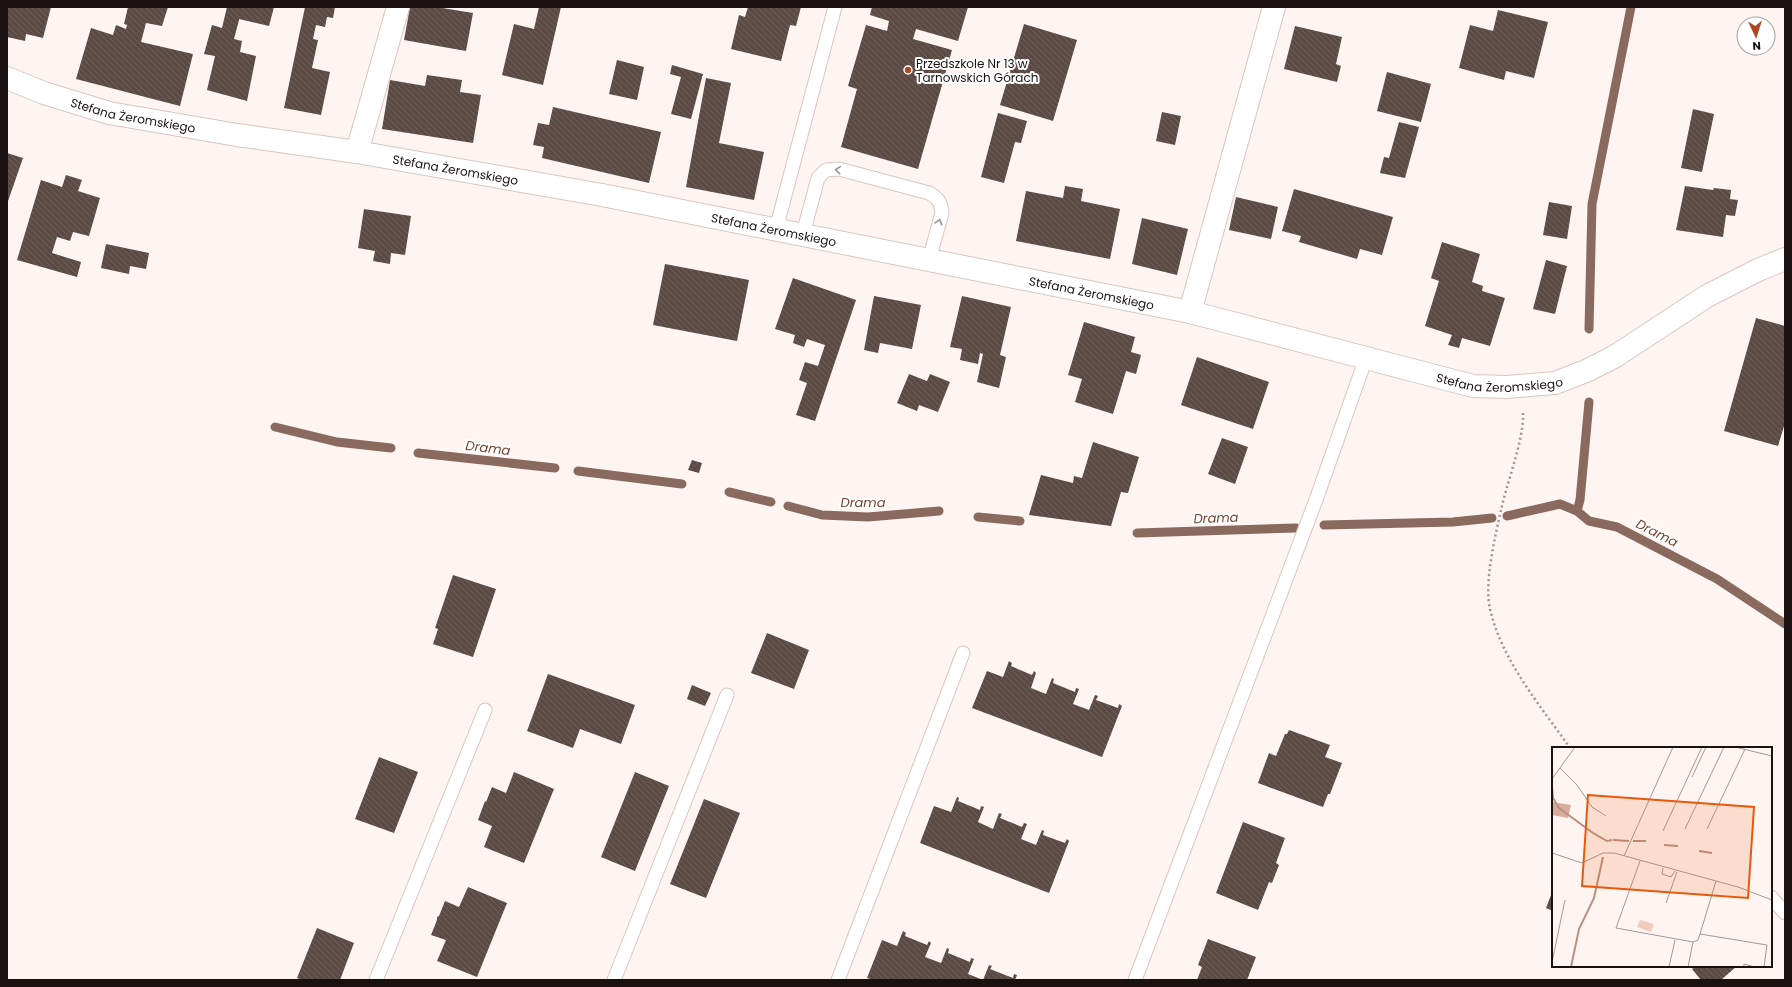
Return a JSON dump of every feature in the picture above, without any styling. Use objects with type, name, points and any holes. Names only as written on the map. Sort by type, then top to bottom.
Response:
[{"type":"street","points":[[357,152],[398,7]]},
{"type":"street","points":[[1190,312],[1274,7]]},
{"type":"street","name":"Stefana Żeromskiego","points":[[7,78],[44,93],[109,113],[237,135],[357,152],[602,195],[1190,312],[1473,386],[1506,387],[1555,383],[1586,371],[1614,357],[1707,296],[1758,270],[1785,259]]},
{"type":"lane","points":[[776,229],[836,7]]},
{"type":"lane","points":[[803,234],[818,178],[826,170],[839,169],[929,193],[937,198],[941,205],[942,213],[929,260]]},
{"type":"lane","points":[[1135,980],[1317,497],[1366,358]]},
{"type":"lane","points":[[838,980],[962,653]]},
{"type":"lane","points":[[614,980],[727,695]]},
{"type":"lane","points":[[376,980],[485,710]]},
{"type":"lane","points":[[1772,898],[1785,913]]},
{"type":"path","points":[[1521,385],[1523,415],[1521,430],[1501,510],[1489,570],[1490,608],[1499,636],[1514,667],[1569,747]]},
{"type":"building","points":[[7,7],[51,7],[43,38],[26,34],[25,41],[7,37]]},
{"type":"building","points":[[128,7],[168,7],[162,26],[146,23],[141,42],[193,54],[180,106],[76,79],[91,28],[113,35],[116,25],[126,29],[127,25],[124,24]]},
{"type":"building","points":[[227,7],[274,7],[269,26],[239,19],[234,39],[242,41],[240,52],[256,56],[247,101],[207,90],[215,56],[204,54],[212,25],[222,28]]},
{"type":"building","points":[[305,7],[335,7],[333,18],[327,17],[325,27],[316,25],[313,39],[318,40],[312,68],[330,72],[321,115],[284,108]]},
{"type":"building","points":[[410,7],[436,7],[473,13],[466,51],[404,40]]},
{"type":"building","points":[[539,7],[561,7],[543,85],[502,75],[514,24],[534,29]]},
{"type":"building","points":[[748,7],[801,7],[796,26],[790,25],[781,61],[731,49],[739,15],[745,17]]},
{"type":"building","points":[[872,7],[968,7],[958,41],[916,29],[913,39],[952,50],[918,169],[841,147],[857,89],[848,86],[866,25],[887,31],[889,21],[870,15]]},
{"type":"building","points":[[1498,10],[1548,22],[1534,78],[1506,71],[1504,80],[1459,68],[1470,25],[1493,31]]},
{"type":"building","points":[[1024,24],[1077,40],[1053,121],[1000,105]]},
{"type":"building","points":[[1295,26],[1342,37],[1336,64],[1341,66],[1337,82],[1284,69]]},
{"type":"building","points":[[617,60],[644,67],[637,100],[609,94]]},
{"type":"building","points":[[672,65],[703,74],[691,119],[671,114],[681,77],[670,74]]},
{"type":"building","points":[[1387,72],[1431,84],[1421,122],[1377,111]]},
{"type":"building","points":[[427,75],[462,80],[460,92],[481,95],[473,143],[382,129],[390,80],[425,86]]},
{"type":"building","points":[[706,78],[731,83],[719,143],[764,152],[754,200],[686,187]]},
{"type":"building","points":[[553,107],[661,132],[649,183],[542,158],[544,147],[533,145],[538,123],[549,125]]},
{"type":"building","points":[[1693,109],[1714,114],[1702,172],[1681,168]]},
{"type":"building","points":[[1162,112],[1181,116],[1175,145],[1156,141]]},
{"type":"building","points":[[998,113],[1027,121],[1021,143],[1015,142],[1004,183],[981,177]]},
{"type":"building","points":[[1399,122],[1419,127],[1405,178],[1380,173],[1384,157],[1389,158]]},
{"type":"building","points":[[7,153],[23,158],[7,204]]},
{"type":"building","points":[[66,175],[82,180],[78,191],[100,198],[89,236],[73,232],[70,241],[57,237],[52,253],[81,262],[77,277],[17,260],[41,180],[62,187]]},
{"type":"building","points":[[1065,186],[1083,189],[1081,201],[1120,209],[1110,259],[1016,241],[1026,191],[1063,198]]},
{"type":"building","points":[[1685,186],[1713,190],[1714,188],[1731,190],[1730,199],[1738,200],[1735,216],[1726,215],[1723,237],[1676,230]]},
{"type":"building","points":[[1294,189],[1393,217],[1382,255],[1360,249],[1357,259],[1299,242],[1301,236],[1282,231]]},
{"type":"building","points":[[1236,197],[1278,207],[1271,239],[1229,230]]},
{"type":"building","points":[[1549,202],[1572,206],[1567,239],[1543,235]]},
{"type":"building","points":[[364,209],[411,216],[405,255],[391,253],[390,264],[373,261],[375,251],[358,248]]},
{"type":"building","points":[[1142,218],[1188,229],[1177,275],[1132,264]]},
{"type":"building","points":[[1442,242],[1480,254],[1472,282],[1483,286],[1482,291],[1505,298],[1490,346],[1462,338],[1459,348],[1448,345],[1452,335],[1425,326],[1439,281],[1431,278]]},
{"type":"building","points":[[106,244],[149,253],[146,269],[130,266],[129,274],[101,268]]},
{"type":"building","points":[[1546,260],[1567,266],[1555,314],[1533,309]]},
{"type":"building","points":[[665,264],[749,280],[737,341],[653,325]]},
{"type":"building","points":[[793,278],[856,300],[815,421],[796,415],[807,383],[799,380],[805,362],[818,366],[825,345],[807,339],[804,347],[793,343],[795,335],[775,329]]},
{"type":"building","points":[[874,296],[921,305],[912,349],[880,343],[878,353],[864,350]]},
{"type":"building","points":[[962,296],[1011,307],[1000,355],[1006,357],[999,388],[977,382],[983,354],[980,353],[978,364],[960,360],[962,349],[950,347]]},
{"type":"building","points":[[1756,318],[1785,326],[1785,423],[1778,446],[1724,431]]},
{"type":"building","points":[[1084,322],[1135,337],[1131,352],[1141,355],[1136,374],[1126,371],[1113,414],[1075,402],[1082,379],[1068,375]]},
{"type":"building","points":[[1197,357],[1269,382],[1253,429],[1181,405]]},
{"type":"building","points":[[909,374],[927,381],[930,374],[950,382],[938,412],[919,405],[917,411],[897,403]]},
{"type":"building","points":[[1222,438],[1248,447],[1235,484],[1208,474]]},
{"type":"building","points":[[1093,442],[1139,457],[1128,493],[1121,492],[1111,526],[1029,515],[1041,475],[1073,483],[1074,476],[1082,478]]},
{"type":"building","points":[[692,460],[702,463],[699,473],[688,470]]},
{"type":"building","points":[[453,575],[496,589],[473,657],[433,644],[438,629],[435,628]]},
{"type":"building","points":[[767,633],[809,650],[794,689],[751,673]]},
{"type":"building","points":[[1009,661],[1012,663],[1011,666],[1032,675],[1034,671],[1036,673],[1031,688],[1046,694],[1052,678],[1054,679],[1053,683],[1075,692],[1076,688],[1079,689],[1073,704],[1089,710],[1095,695],[1098,696],[1096,700],[1118,708],[1119,704],[1122,706],[1102,757],[972,708],[987,671],[1003,677]]},
{"type":"building","points":[[548,674],[635,705],[621,744],[580,729],[573,748],[527,731]]},
{"type":"building","points":[[692,685],[711,693],[705,706],[687,699]]},
{"type":"building","points":[[1289,730],[1330,745],[1325,757],[1342,763],[1330,794],[1328,794],[1323,807],[1258,783],[1269,753],[1276,756],[1285,734],[1287,734]]},
{"type":"building","points":[[379,757],[418,772],[394,833],[355,819]]},
{"type":"building","points":[[514,772],[554,789],[524,863],[484,847],[492,826],[478,820],[492,787],[506,793]]},
{"type":"building","points":[[635,772],[669,786],[635,871],[601,857]]},
{"type":"building","points":[[957,797],[959,798],[958,801],[980,810],[981,806],[984,807],[978,822],[993,829],[999,813],[1002,814],[1000,818],[1022,827],[1024,823],[1027,824],[1021,839],[1036,845],[1042,830],[1044,831],[1043,835],[1065,843],[1067,839],[1069,841],[1049,893],[920,843],[934,806],[951,812]]},
{"type":"building","points":[[704,799],[740,813],[706,898],[670,884]]},
{"type":"building","points":[[1243,822],[1285,838],[1276,863],[1279,865],[1272,883],[1269,882],[1258,910],[1216,893]]},
{"type":"building","points":[[468,887],[507,903],[477,977],[437,961],[446,940],[431,935],[437,917],[439,916],[445,901],[459,907]]},
{"type":"building","points":[[1552,893],[1552,911],[1546,908]]},
{"type":"building","points":[[317,928],[354,943],[340,980],[302,980],[297,978]]},
{"type":"building","points":[[903,931],[906,933],[905,936],[927,945],[929,941],[931,943],[925,957],[941,963],[947,948],[949,949],[948,953],[970,962],[971,958],[974,959],[968,974],[983,980],[873,980],[867,978],[882,940],[897,946]]},
{"type":"building","points":[[1208,939],[1256,957],[1247,980],[1197,980],[1202,967],[1198,965]]},
{"type":"building","points":[[989,965],[992,966],[990,969],[1013,978],[1014,974],[1017,975],[1015,980],[983,980]]},
{"type":"building","points":[[1695,967],[1736,967],[1721,980],[1701,980],[1692,969]]},
{"type":"waterway","points":[[1589,329],[1592,204],[1631,7]]},
{"type":"waterway","points":[[1577,511],[1580,500],[1589,402]]},
{"type":"waterway","name":"Drama","points":[[275,427],[337,442],[391,448]]},
{"type":"waterway","name":"Drama","points":[[418,453],[555,468]]},
{"type":"waterway","name":"Drama","points":[[578,471],[682,484]]},
{"type":"waterway","name":"Drama","points":[[729,492],[771,502]]},
{"type":"waterway","name":"Drama","points":[[1507,516],[1560,504],[1577,511],[1589,521],[1617,527],[1717,579],[1785,624]]},
{"type":"waterway","name":"Drama","points":[[788,506],[822,515],[868,517],[939,511]]},
{"type":"waterway","name":"Drama","points":[[978,517],[1020,521]]},
{"type":"waterway","name":"Drama","points":[[1324,525],[1453,522],[1492,518]]},
{"type":"waterway","name":"Drama","points":[[1137,533],[1296,528]]},
{"type":"place","name":"Przedszkole Nr 13 w Tarnowskich Górach","points":[[908,70]]}]
